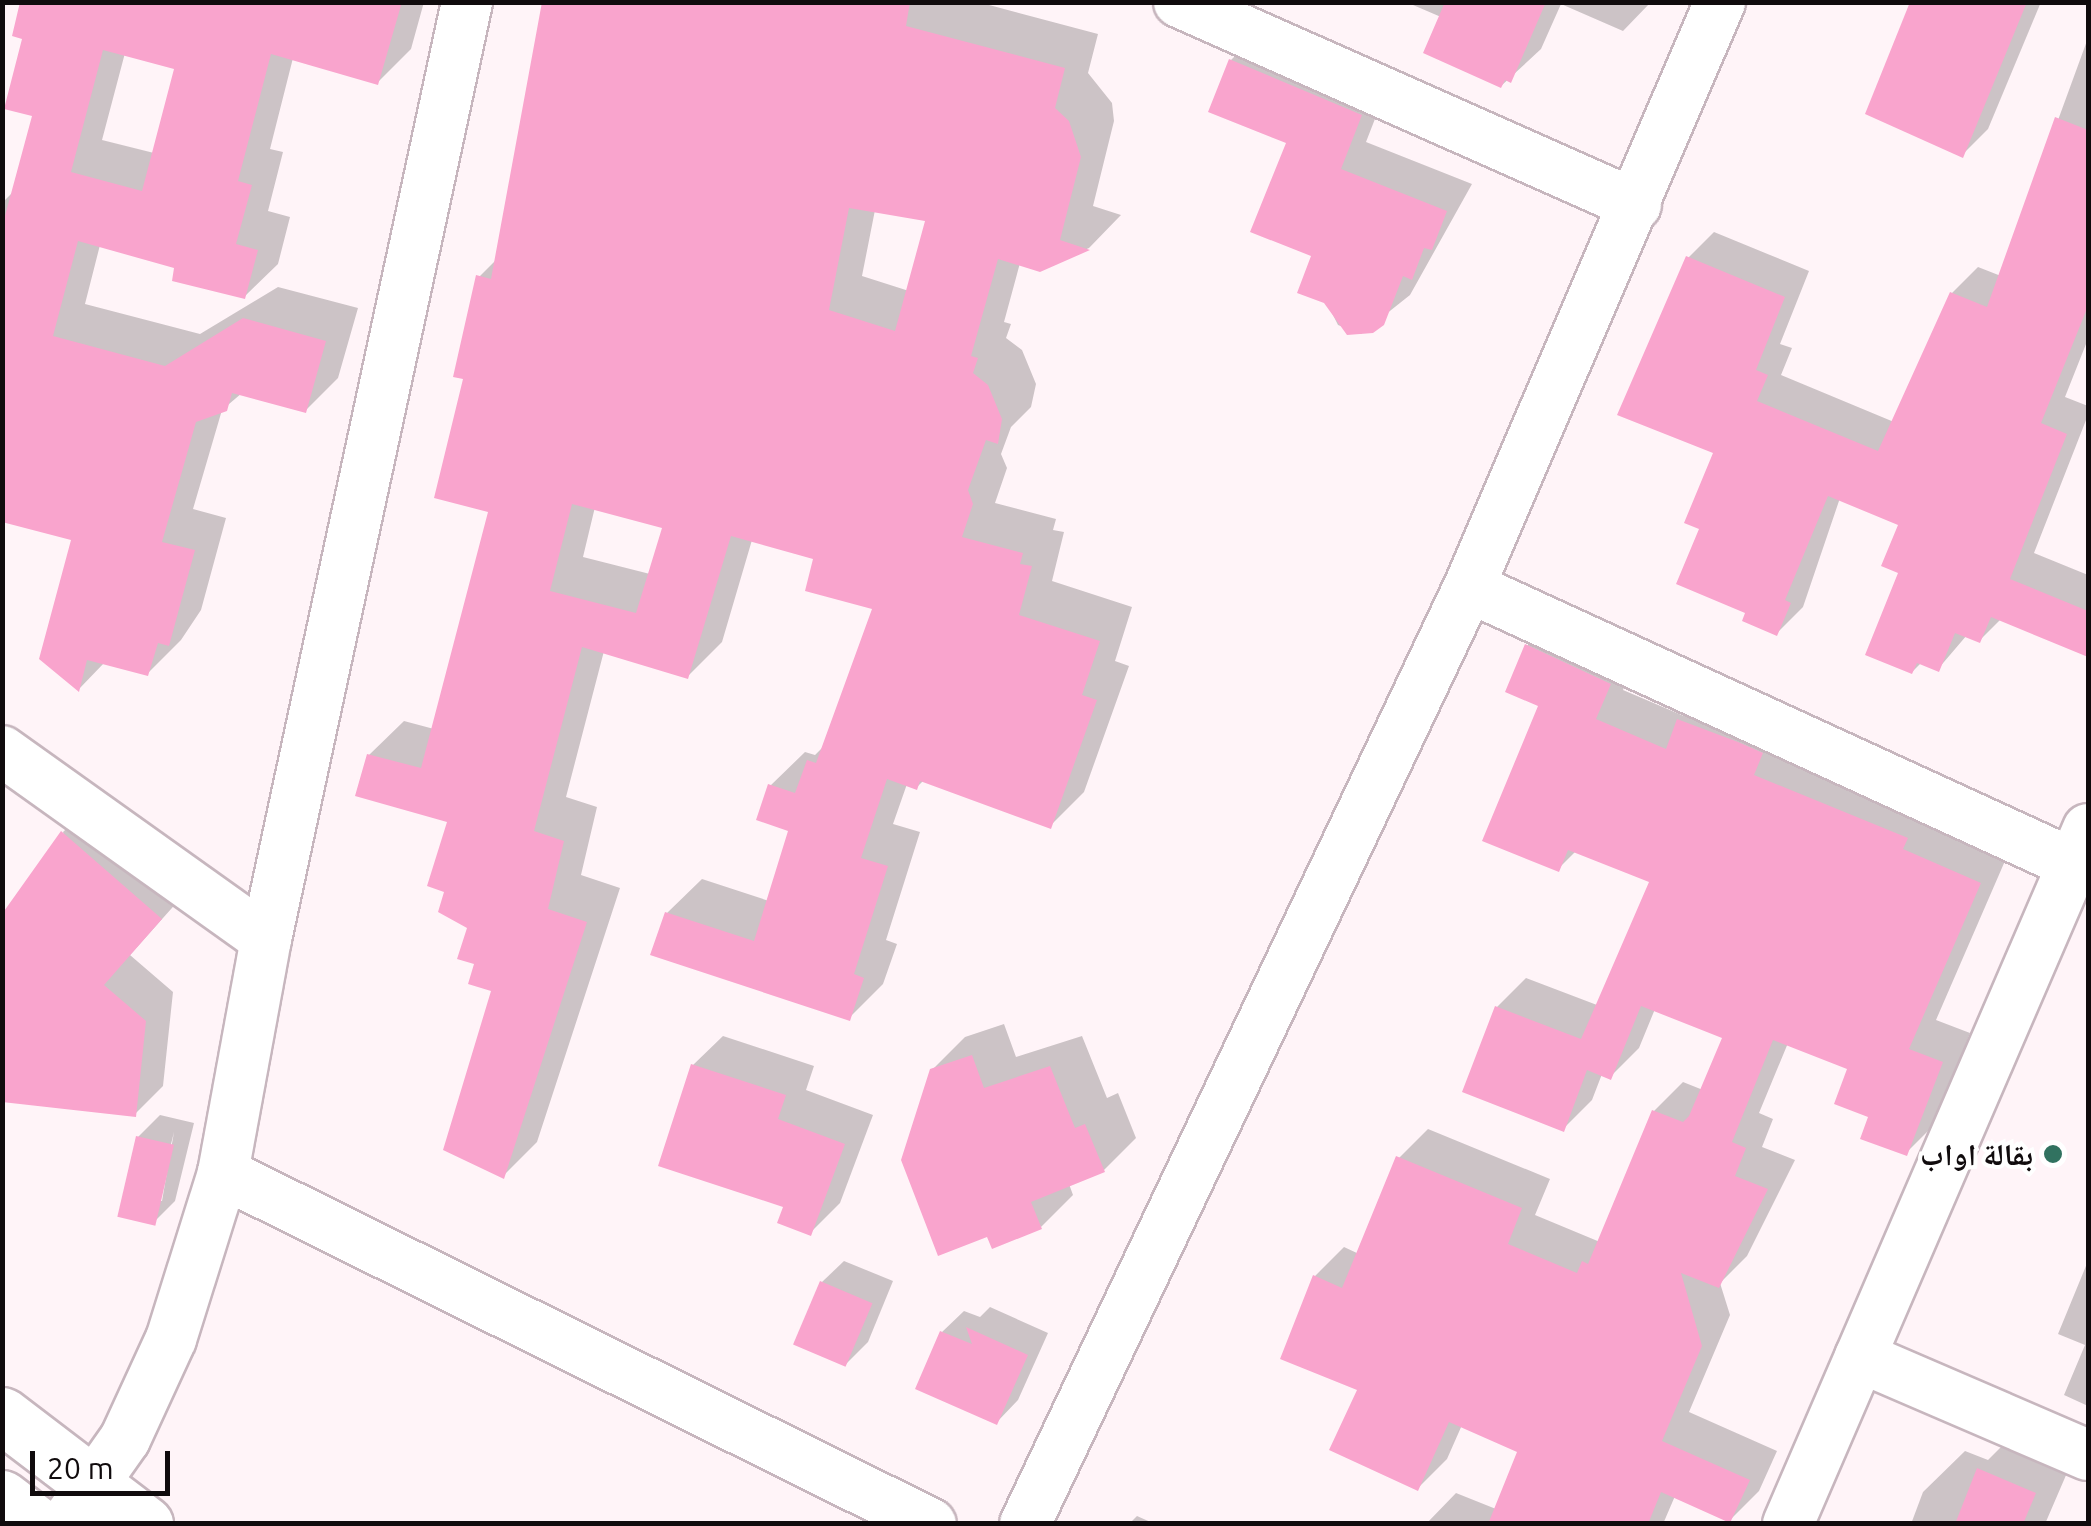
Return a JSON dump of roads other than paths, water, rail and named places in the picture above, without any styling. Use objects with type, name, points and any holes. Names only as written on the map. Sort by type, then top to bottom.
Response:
[{"type":"main road","points":[[2,1415],[78,1503],[145,1524]]},
{"type":"main road","points":[[2,1498],[36,1524]]},
{"type":"street","points":[[78,1503],[125,1439],[171,1340],[223,1172],[266,938],[467,2]]},
{"type":"street","points":[[1179,2],[1636,205]]},
{"type":"street","points":[[1025,1524],[1469,587],[1720,2]]},
{"type":"street","points":[[1469,587],[2081,846],[1788,1524]]},
{"type":"street","points":[[2,751],[266,938]]},
{"type":"street","points":[[223,1172],[931,1524]]},
{"type":"street","points":[[1860,1357],[2088,1455]]},
{"type":"place","name":"بقالة اواب","points":[[2053,1154]]}]
